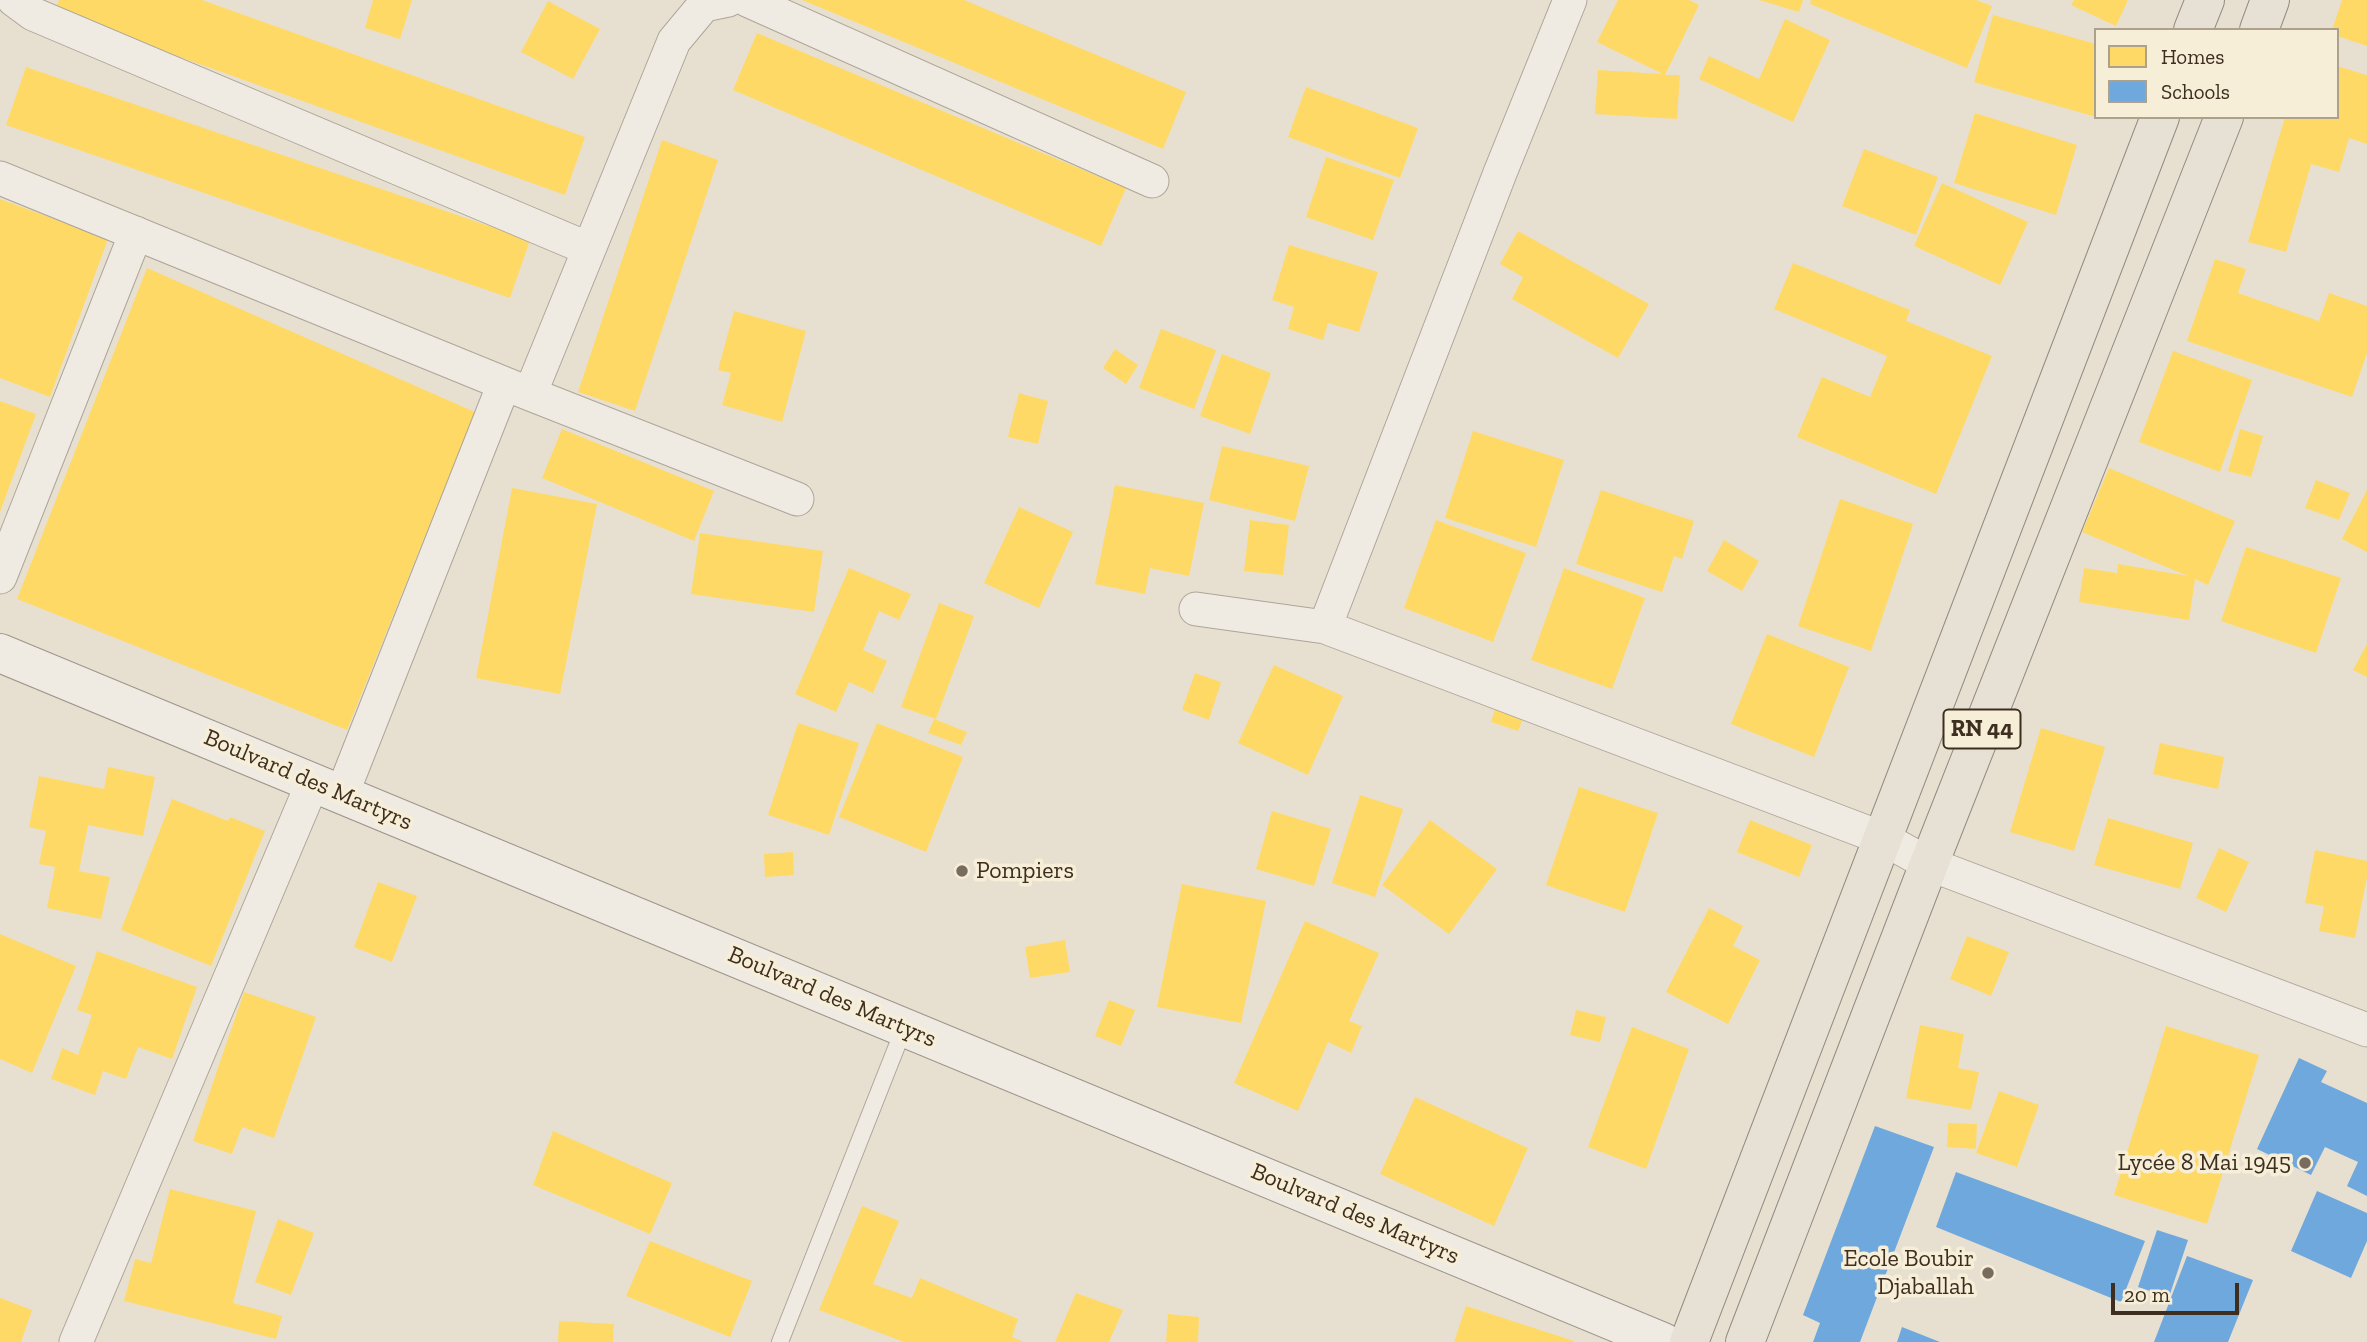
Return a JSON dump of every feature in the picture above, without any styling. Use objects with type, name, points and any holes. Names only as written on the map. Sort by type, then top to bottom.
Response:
[{"type":"main road","points":[[2194,28],[2205,0]]},
{"type":"main road","points":[[2260,28],[2270,0]]},
{"type":"main road","name":"RN 44","points":[[1689,1342],[2159,119]]},
{"type":"main road","name":"RN 44","points":[[1745,1342],[1929,864],[2223,119]]},
{"type":"street","points":[[14,0],[33,14],[589,250]]},
{"type":"street","points":[[76,1342],[327,788],[517,389],[589,250],[674,41],[704,5],[728,0]]},
{"type":"street","points":[[747,0],[1152,181]]},
{"type":"street","points":[[1325,627],[1500,173],[1570,0]]},
{"type":"street","points":[[0,177],[517,389],[797,499]]},
{"type":"street","points":[[0,577],[135,233]]},
{"type":"street","points":[[1196,609],[1325,627],[1882,838],[1929,864],[2367,1030]]},
{"type":"street","name":"Boulvard des Martyrs","points":[[0,653],[1663,1342]]},
{"type":"lane","points":[[780,1342],[904,1028]]},
{"type":"building: Homes","points":[[59,0],[202,0],[585,137],[565,195],[54,12]]},
{"type":"building: Homes","points":[[373,0],[412,0],[400,39],[365,28]]},
{"type":"building: Homes","points":[[802,0],[964,0],[1186,92],[1163,149]]},
{"type":"building: Homes","points":[[1618,0],[1689,0],[1699,5],[1665,75],[1680,75],[1677,119],[1595,114],[1598,70],[1663,74],[1597,42]]},
{"type":"building: Homes","points":[[1759,0],[1803,0],[1799,12]]},
{"type":"building: Homes","points":[[1811,0],[1976,0],[1992,6],[1967,68],[1810,4]]},
{"type":"building: Homes","points":[[2074,0],[2128,0],[2116,26],[2071,5]]},
{"type":"building: Homes","points":[[2342,0],[2367,0],[2367,46],[2339,37],[2339,28],[2333,28]]},
{"type":"building: Homes","points":[[548,1],[600,29],[573,79],[521,52]]},
{"type":"building: Homes","points":[[1993,15],[2094,43],[2094,116],[1974,82]]},
{"type":"building: Homes","points":[[1785,19],[1830,40],[1793,122],[1699,79],[1709,56],[1759,79]]},
{"type":"building: Homes","points":[[757,33],[1126,188],[1101,246],[733,90]]},
{"type":"building: Homes","points":[[26,67],[530,240],[510,298],[6,125]]},
{"type":"building: Homes","points":[[2339,67],[2367,75],[2367,144],[2349,138],[2339,172],[2311,164],[2286,252],[2248,242],[2284,119],[2339,119]]},
{"type":"building: Homes","points":[[1306,87],[1418,128],[1400,178],[1288,137]]},
{"type":"building: Homes","points":[[1975,113],[2077,145],[2056,215],[1954,183]]},
{"type":"building: Homes","points":[[662,140],[718,160],[635,411],[578,392]]},
{"type":"building: Homes","points":[[1864,149],[1938,177],[1916,235],[1842,206]]},
{"type":"building: Homes","points":[[1326,157],[1394,180],[1373,240],[1306,217]]},
{"type":"building: Homes","points":[[1942,183],[2028,222],[2000,285],[1914,246]]},
{"type":"building: Homes","points":[[0,199],[108,239],[50,397],[0,378]]},
{"type":"building: Homes","points":[[1518,231],[1649,304],[1618,358],[1512,299],[1523,277],[1500,264]]},
{"type":"building: Homes","points":[[1289,245],[1378,272],[1359,332],[1328,323],[1323,340],[1288,329],[1294,307],[1272,300]]},
{"type":"building: Homes","points":[[2215,259],[2246,269],[2238,293],[2319,321],[2329,293],[2367,306],[2367,353],[2352,397],[2187,341]]},
{"type":"building: Homes","points":[[1793,263],[1910,310],[1906,321],[1992,356],[1936,494],[1797,437],[1822,377],[1870,397],[1887,356],[1774,309]]},
{"type":"building: Homes","points":[[147,268],[475,412],[347,730],[17,599]]},
{"type":"building: Homes","points":[[734,311],[806,331],[782,422],[722,405],[731,373],[718,370]]},
{"type":"building: Homes","points":[[1161,329],[1216,350],[1194,409],[1139,388]]},
{"type":"building: Homes","points":[[1115,349],[1138,365],[1126,384],[1103,368]]},
{"type":"building: Homes","points":[[2173,351],[2252,380],[2220,472],[2139,442]]},
{"type":"building: Homes","points":[[1222,354],[1271,373],[1250,434],[1200,416]]},
{"type":"building: Homes","points":[[1019,393],[1048,401],[1038,444],[1008,437]]},
{"type":"building: Homes","points":[[0,401],[36,414],[0,512]]},
{"type":"building: Homes","points":[[562,429],[714,491],[694,541],[542,478]]},
{"type":"building: Homes","points":[[2240,429],[2263,436],[2251,477],[2228,471]]},
{"type":"building: Homes","points":[[1473,431],[1564,460],[1536,547],[1445,518]]},
{"type":"building: Homes","points":[[1222,446],[1309,466],[1295,521],[1209,500]]},
{"type":"building: Homes","points":[[2109,468],[2235,521],[2208,585],[2195,579],[2189,620],[2079,602],[2084,568],[2117,573],[2118,564],[2188,576],[2082,532]]},
{"type":"building: Homes","points":[[2316,480],[2350,493],[2339,520],[2305,508]]},
{"type":"building: Homes","points":[[1115,485],[1204,503],[1189,576],[1150,568],[1145,594],[1095,584]]},
{"type":"building: Homes","points":[[512,488],[597,504],[560,694],[476,678]]},
{"type":"building: Homes","points":[[1601,490],[1694,521],[1682,559],[1674,556],[1662,592],[1576,564]]},
{"type":"building: Homes","points":[[2367,490],[2367,552],[2342,539]]},
{"type":"building: Homes","points":[[1840,499],[1913,524],[1871,651],[1798,626]]},
{"type":"building: Homes","points":[[1019,507],[1073,532],[1039,608],[984,583]]},
{"type":"building: Homes","points":[[1250,520],[1289,525],[1283,575],[1244,571]]},
{"type":"building: Homes","points":[[1436,520],[1526,553],[1493,642],[1404,608]]},
{"type":"building: Homes","points":[[700,533],[823,551],[814,612],[691,594]]},
{"type":"building: Homes","points":[[1724,540],[1759,561],[1742,591],[1707,571]]},
{"type":"building: Homes","points":[[2246,547],[2341,578],[2316,653],[2221,621]]},
{"type":"building: Homes","points":[[849,568],[911,594],[899,620],[879,611],[863,650],[887,661],[873,693],[849,682],[836,712],[795,694]]},
{"type":"building: Homes","points":[[1564,568],[1645,598],[1612,689],[1531,660]]},
{"type":"building: Homes","points":[[939,603],[974,616],[936,719],[901,707]]},
{"type":"building: Homes","points":[[1767,634],[1849,667],[1814,757],[1731,724]]},
{"type":"building: Homes","points":[[2367,644],[2367,677],[2353,670]]},
{"type":"building: Homes","points":[[1274,665],[1343,696],[1308,775],[1238,743]]},
{"type":"building: Homes","points":[[1195,673],[1221,682],[1209,720],[1182,710]]},
{"type":"building: Homes","points":[[1496,706],[1524,716],[1518,731],[1491,722]]},
{"type":"building: Homes","points":[[934,719],[967,732],[961,745],[928,733]]},
{"type":"building: Homes","points":[[798,723],[859,743],[829,835],[768,815]]},
{"type":"building: Homes","points":[[877,723],[963,757],[926,852],[839,817]]},
{"type":"building: Homes","points":[[2041,728],[2105,747],[2074,851],[2010,832]]},
{"type":"building: Homes","points":[[2160,743],[2224,757],[2218,789],[2153,774]]},
{"type":"building: Homes","points":[[108,767],[155,777],[143,836],[88,825],[79,871],[110,877],[101,919],[47,908],[55,867],[39,864],[46,831],[29,827],[39,776],[104,789]]},
{"type":"building: Homes","points":[[1579,787],[1658,813],[1625,912],[1546,885]]},
{"type":"building: Homes","points":[[1360,795],[1403,809],[1375,897],[1332,883]]},
{"type":"building: Homes","points":[[172,799],[228,821],[230,817],[265,831],[211,966],[121,930]]},
{"type":"building: Homes","points":[[1272,811],[1331,829],[1314,886],[1256,869]]},
{"type":"building: Homes","points":[[2108,818],[2193,843],[2180,889],[2094,865]]},
{"type":"building: Homes","points":[[1430,820],[1497,869],[1449,934],[1382,885]]},
{"type":"building: Homes","points":[[1750,820],[1812,845],[1799,877],[1737,852]]},
{"type":"building: Homes","points":[[2219,848],[2249,862],[2226,912],[2196,898]]},
{"type":"building: Homes","points":[[2315,850],[2367,861],[2367,877],[2355,938],[2319,931],[2324,906],[2305,903]]},
{"type":"building: Homes","points":[[793,852],[794,875],[765,877],[764,854]]},
{"type":"building: Homes","points":[[378,882],[417,896],[392,962],[354,947]]},
{"type":"building: Homes","points":[[1182,884],[1266,901],[1241,1023],[1157,1007]]},
{"type":"building: Homes","points":[[1709,908],[1743,926],[1733,946],[1760,960],[1728,1024],[1666,992]]},
{"type":"building: Homes","points":[[1305,921],[1379,953],[1349,1021],[1362,1026],[1351,1053],[1328,1042],[1298,1111],[1234,1083]]},
{"type":"building: Homes","points":[[0,934],[76,966],[32,1073],[0,1059]]},
{"type":"building: Homes","points":[[1967,936],[2009,952],[1991,996],[1950,979]]},
{"type":"building: Homes","points":[[1065,940],[1070,972],[1030,978],[1025,947]]},
{"type":"building: Homes","points":[[97,951],[197,987],[172,1059],[138,1047],[126,1079],[103,1071],[95,1095],[51,1079],[62,1048],[78,1055],[92,1015],[77,1010]]},
{"type":"building: Homes","points":[[244,992],[316,1017],[274,1138],[242,1127],[232,1154],[193,1141]]},
{"type":"building: Homes","points":[[1109,1000],[1135,1010],[1121,1046],[1095,1036]]},
{"type":"building: Homes","points":[[1576,1010],[1606,1017],[1600,1042],[1570,1035]]},
{"type":"building: Homes","points":[[1920,1025],[1964,1034],[1958,1068],[1979,1072],[1971,1110],[1906,1098]]},
{"type":"building: Homes","points":[[2166,1026],[2259,1055],[2207,1224],[2114,1195]]},
{"type":"building: Homes","points":[[1632,1027],[1689,1049],[1646,1169],[1588,1147]]},
{"type":"building: Homes","points":[[1999,1091],[2039,1105],[2017,1167],[1976,1153]]},
{"type":"building: Homes","points":[[1415,1097],[1528,1148],[1494,1226],[1380,1174]]},
{"type":"building: Homes","points":[[1948,1123],[1977,1124],[1976,1149],[1947,1147]]},
{"type":"building: Homes","points":[[553,1131],[672,1183],[650,1234],[533,1185]]},
{"type":"building: Homes","points":[[170,1189],[256,1211],[233,1303],[282,1316],[276,1339],[124,1301],[135,1259],[151,1263]]},
{"type":"building: Homes","points":[[862,1206],[899,1221],[873,1284],[912,1298],[920,1278],[1018,1319],[1012,1337],[1024,1342],[904,1342],[819,1310]]},
{"type":"building: Homes","points":[[278,1219],[314,1233],[291,1295],[255,1282]]},
{"type":"building: Homes","points":[[650,1241],[752,1281],[730,1337],[626,1296]]},
{"type":"building: Homes","points":[[1076,1293],[1123,1310],[1109,1342],[1055,1342]]},
{"type":"building: Homes","points":[[0,1298],[32,1310],[21,1342],[0,1342]]},
{"type":"building: Homes","points":[[1466,1306],[1574,1341],[1574,1342],[1454,1342]]},
{"type":"building: Homes","points":[[1168,1314],[1199,1317],[1198,1342],[1166,1342]]},
{"type":"building: Homes","points":[[559,1321],[614,1324],[613,1342],[558,1342]]},
{"type":"building: Schools","points":[[2299,1058],[2327,1071],[2321,1082],[2367,1103],[2367,1196],[2347,1186],[2358,1162],[2325,1147],[2311,1175],[2257,1149]]},
{"type":"building: Schools","points":[[1875,1126],[1934,1147],[1860,1342],[1813,1342],[1820,1323],[1803,1315]]},
{"type":"building: Schools","points":[[1956,1172],[2145,1241],[2121,1302],[1936,1227]]},
{"type":"building: Schools","points":[[2317,1191],[2367,1213],[2367,1241],[2351,1278],[2291,1251]]},
{"type":"building: Schools","points":[[2157,1230],[2188,1240],[2169,1297],[2138,1287]]},
{"type":"building: Schools","points":[[2187,1256],[2253,1280],[2228,1342],[2154,1342]]},
{"type":"building: Schools","name":"Ecole Boubir Djaballah","points":[[1902,1327],[1940,1342],[1897,1342]]},
{"type":"place","name":"Pompiers","points":[[962,871]]},
{"type":"place","name":"Lycée 8 Mai 1945","points":[[2305,1163]]},
{"type":"place","name":"Ecole Boubir Djaballah","points":[[1988,1273]]}]
